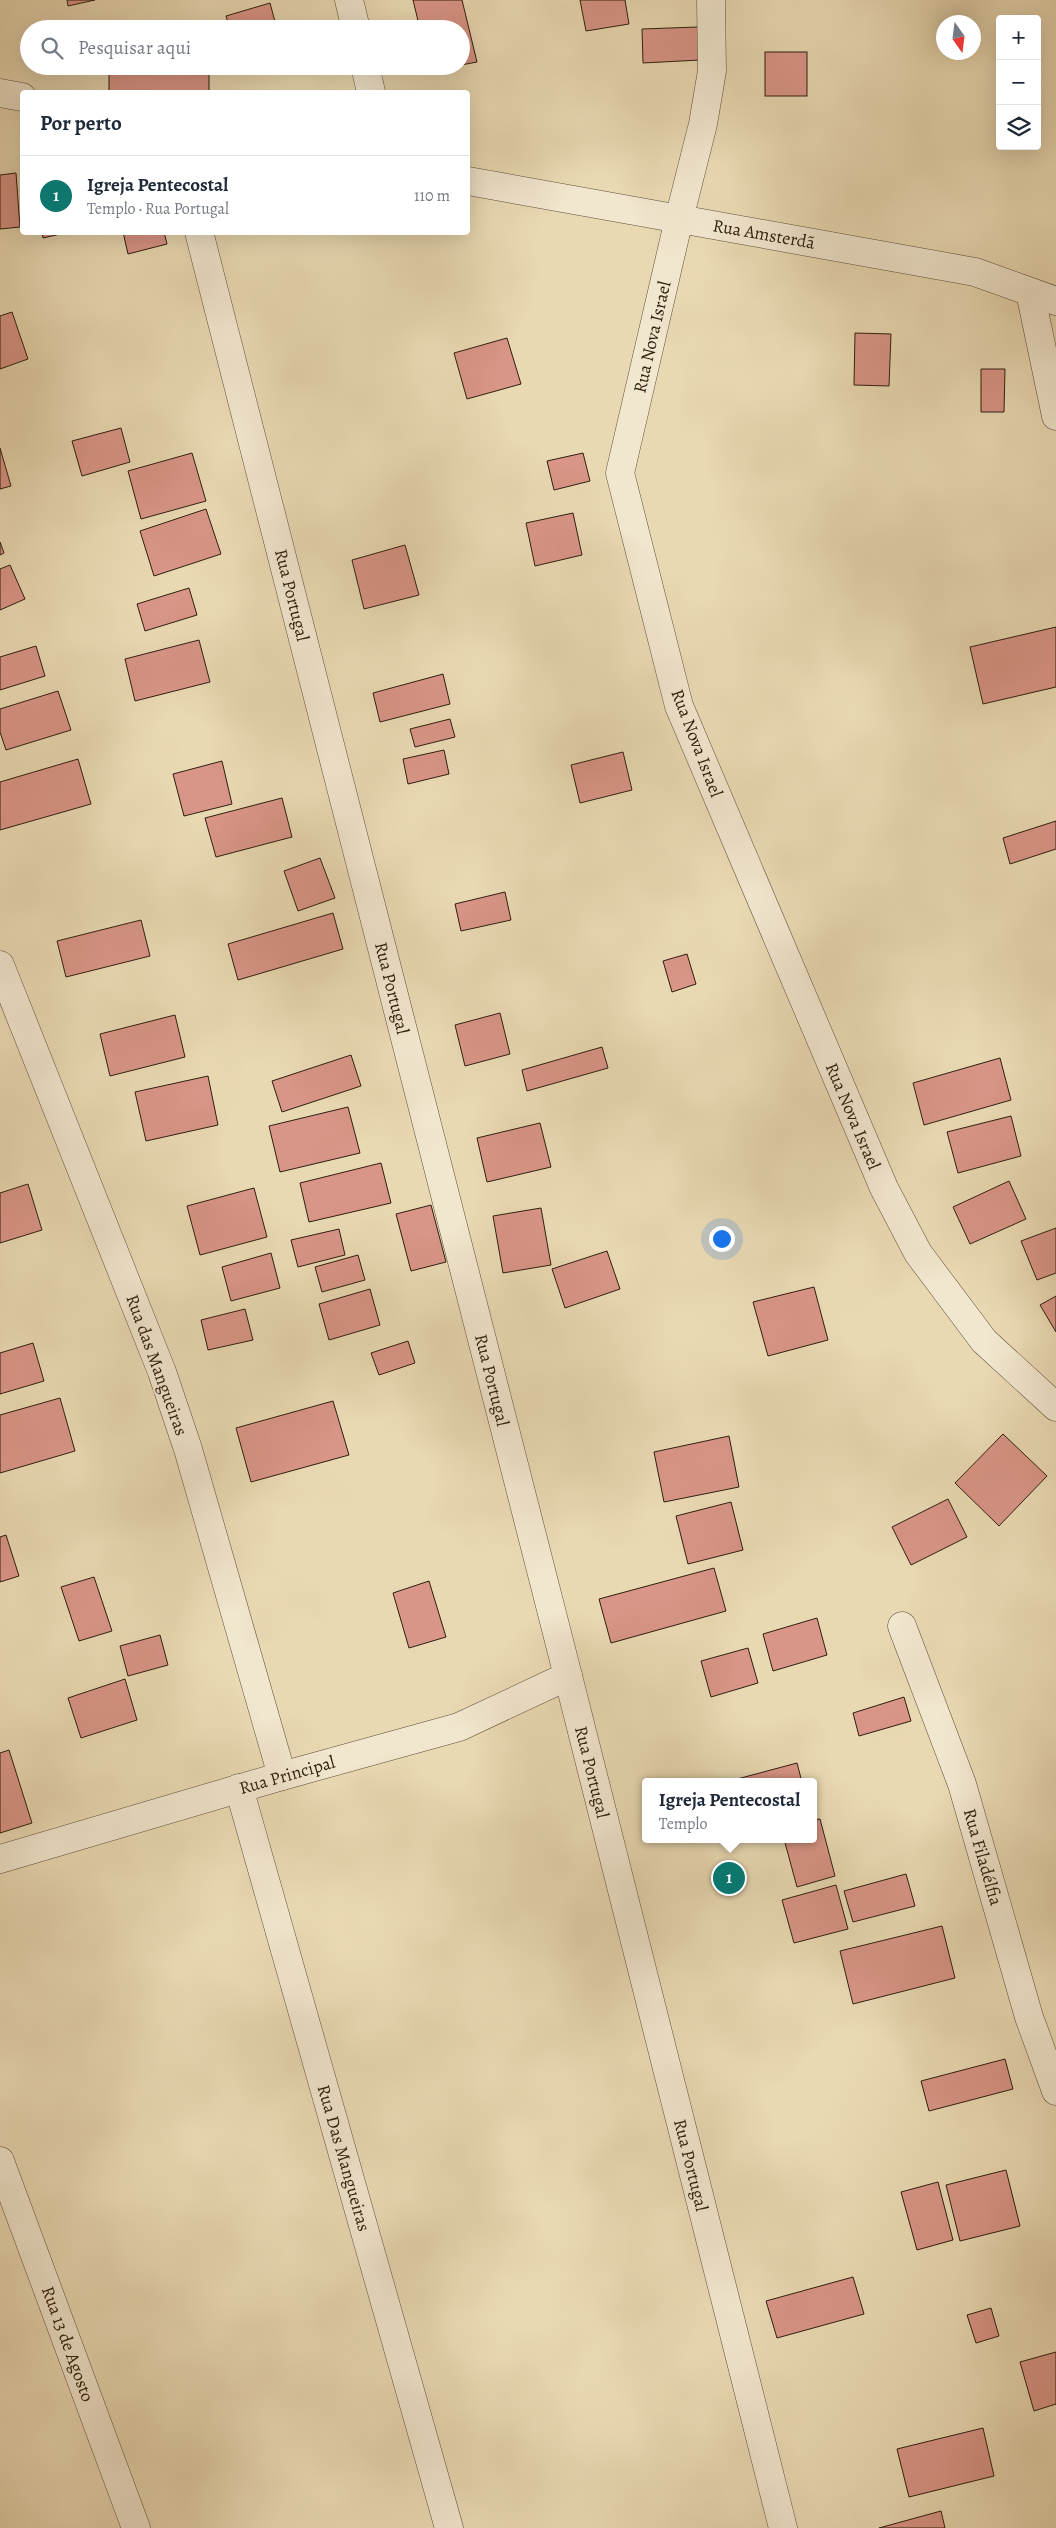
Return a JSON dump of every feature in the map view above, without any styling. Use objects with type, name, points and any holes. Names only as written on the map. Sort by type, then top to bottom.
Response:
[{"type":"street","points":[[349,0],[354,20]]},
{"type":"street","name":"Rua Nova Israel","points":[[711,0],[712,71],[703,124],[620,473],[679,706],[884,1188],[918,1253],[984,1341],[1056,1407]]},
{"type":"street","points":[[367,75],[371,90]]},
{"type":"street","name":"Rua Amsterdã","points":[[470,181],[975,272],[1056,301]]},
{"type":"street","name":"Rua Portugal","points":[[200,235],[568,1676],[783,2528]]},
{"type":"street","points":[[1030,292],[1056,416]]},
{"type":"street","name":"Rua das Mangueiras","points":[[0,965],[162,1372],[188,1449],[282,1776]]},
{"type":"street","name":"Rua Filadélfia","points":[[902,1626],[962,1784],[1029,2017],[1056,2091]]},
{"type":"street","name":"Rua Principal","points":[[0,1859],[239,1788],[460,1726],[568,1676]]},
{"type":"street","name":"Rua Das Mangueiras","points":[[239,1788],[449,2528]]},
{"type":"street","name":"Rua 13 de Agosto","points":[[0,2161],[136,2528]]},
{"type":"building","points":[[67,0],[95,0],[68,6]]},
{"type":"building","points":[[413,0],[462,0],[467,20],[418,20]]},
{"type":"building","points":[[580,0],[625,0],[629,24],[586,31]]},
{"type":"building","points":[[270,3],[275,20],[227,20],[226,16]]},
{"type":"building","points":[[698,27],[700,60],[643,63],[642,29]]},
{"type":"building","points":[[470,33],[477,62],[470,63]]},
{"type":"building","points":[[765,52],[807,52],[807,96],[765,96]]},
{"type":"building","points":[[109,75],[209,75],[209,90],[109,90]]},
{"type":"building","points":[[16,173],[20,227],[0,229],[0,175]]},
{"type":"building","points":[[42,235],[56,235],[43,238]]},
{"type":"building","points":[[124,235],[165,235],[167,244],[128,254]]},
{"type":"building","points":[[12,312],[28,359],[0,369],[0,316]]},
{"type":"building","points":[[855,333],[891,334],[889,386],[854,385]]},
{"type":"building","points":[[507,338],[521,384],[467,399],[454,353]]},
{"type":"building","points":[[981,369],[1005,369],[1004,412],[981,412]]},
{"type":"building","points":[[121,428],[130,462],[82,476],[72,441]]},
{"type":"building","points":[[0,448],[11,486],[0,489]]},
{"type":"building","points":[[192,453],[206,501],[141,519],[128,471]]},
{"type":"building","points":[[583,453],[590,481],[554,490],[547,461]]},
{"type":"building","points":[[206,509],[221,554],[154,576],[140,531]]},
{"type":"building","points":[[573,513],[582,555],[535,566],[526,523]]},
{"type":"building","points":[[0,542],[4,553],[0,555]]},
{"type":"building","points":[[405,545],[419,595],[364,609],[352,560]]},
{"type":"building","points":[[10,565],[25,599],[0,610],[0,569]]},
{"type":"building","points":[[189,588],[197,615],[145,631],[137,604]]},
{"type":"building","points":[[1056,627],[1056,687],[983,704],[970,647]]},
{"type":"building","points":[[199,640],[210,682],[135,701],[125,659]]},
{"type":"building","points":[[36,646],[45,676],[0,690],[0,657]]},
{"type":"building","points":[[443,674],[450,704],[380,722],[373,693]]},
{"type":"building","points":[[58,691],[71,730],[6,750],[0,732],[0,709]]},
{"type":"building","points":[[450,719],[455,737],[415,747],[410,729]]},
{"type":"building","points":[[444,750],[449,774],[408,784],[403,759]]},
{"type":"building","points":[[623,752],[632,790],[580,803],[571,765]]},
{"type":"building","points":[[78,759],[91,804],[0,830],[0,782]]},
{"type":"building","points":[[222,761],[232,804],[184,816],[173,774]]},
{"type":"building","points":[[282,798],[292,837],[216,857],[205,818]]},
{"type":"building","points":[[1056,821],[1056,849],[1010,864],[1003,838]]},
{"type":"building","points":[[320,858],[335,898],[298,911],[284,871]]},
{"type":"building","points":[[505,892],[511,920],[461,931],[455,904]]},
{"type":"building","points":[[333,913],[343,949],[238,980],[228,944]]},
{"type":"building","points":[[141,920],[150,956],[66,977],[57,941]]},
{"type":"building","points":[[687,954],[696,984],[672,992],[663,961]]},
{"type":"building","points":[[500,1013],[510,1054],[465,1066],[455,1025]]},
{"type":"building","points":[[175,1015],[185,1057],[110,1076],[100,1034]]},
{"type":"building","points":[[602,1047],[608,1068],[527,1091],[522,1070]]},
{"type":"building","points":[[351,1055],[361,1086],[282,1112],[272,1081]]},
{"type":"building","points":[[1000,1058],[1011,1100],[924,1125],[913,1083]]},
{"type":"building","points":[[208,1076],[218,1125],[146,1141],[135,1092]]},
{"type":"building","points":[[348,1107],[360,1153],[280,1172],[269,1126]]},
{"type":"building","points":[[1011,1116],[1021,1156],[958,1173],[947,1132]]},
{"type":"building","points":[[540,1123],[551,1167],[487,1182],[477,1138]]},
{"type":"building","points":[[381,1163],[391,1203],[309,1222],[300,1183]]},
{"type":"building","points":[[1009,1181],[1026,1219],[970,1244],[953,1207]]},
{"type":"building","points":[[28,1184],[42,1230],[0,1243],[0,1193]]},
{"type":"building","points":[[254,1188],[267,1237],[200,1255],[187,1206]]},
{"type":"building","points":[[431,1205],[446,1262],[411,1271],[396,1214]]},
{"type":"building","points":[[541,1208],[551,1265],[503,1273],[493,1216]]},
{"type":"building","points":[[1056,1228],[1056,1273],[1037,1280],[1021,1241]]},
{"type":"building","points":[[339,1229],[345,1255],[298,1267],[291,1240]]},
{"type":"building","points":[[607,1251],[620,1289],[565,1308],[552,1269]]},
{"type":"building","points":[[271,1253],[280,1288],[231,1301],[222,1267]]},
{"type":"building","points":[[358,1255],[365,1280],[322,1292],[315,1267]]},
{"type":"building","points":[[814,1287],[828,1340],[768,1356],[753,1302]]},
{"type":"building","points":[[370,1289],[380,1325],[329,1340],[319,1304]]},
{"type":"building","points":[[1056,1296],[1056,1332],[1040,1305]]},
{"type":"building","points":[[245,1309],[253,1340],[208,1350],[201,1320]]},
{"type":"building","points":[[408,1341],[415,1363],[379,1375],[371,1353]]},
{"type":"building","points":[[33,1343],[44,1381],[0,1394],[0,1353]]},
{"type":"building","points":[[60,1398],[75,1451],[0,1473],[0,1415]]},
{"type":"building","points":[[333,1401],[349,1455],[251,1482],[236,1428]]},
{"type":"building","points":[[1003,1434],[1047,1476],[999,1526],[955,1483]]},
{"type":"building","points":[[729,1436],[739,1487],[664,1502],[654,1452]]},
{"type":"building","points":[[948,1499],[967,1537],[911,1565],[892,1527]]},
{"type":"building","points":[[731,1502],[743,1550],[688,1564],[676,1516]]},
{"type":"building","points":[[6,1535],[19,1576],[0,1582],[0,1537]]},
{"type":"building","points":[[714,1568],[726,1611],[611,1643],[599,1599]]},
{"type":"building","points":[[94,1577],[112,1631],[79,1641],[61,1587]]},
{"type":"building","points":[[429,1581],[446,1637],[409,1648],[393,1593]]},
{"type":"building","points":[[817,1618],[827,1655],[773,1671],[763,1634]]},
{"type":"building","points":[[160,1635],[168,1665],[128,1676],[120,1646]]},
{"type":"building","points":[[748,1648],[758,1683],[711,1697],[701,1661]]},
{"type":"building","points":[[125,1679],[137,1720],[81,1738],[68,1698]]},
{"type":"building","points":[[904,1697],[911,1721],[859,1736],[853,1713]]},
{"type":"building","points":[[9,1750],[32,1823],[0,1833],[0,1753]]},
{"type":"building","points":[[797,1763],[801,1778],[741,1778]]},
{"type":"building","points":[[817,1819],[820,1819],[835,1876],[797,1887],[785,1843],[817,1843]]},
{"type":"building","points":[[906,1874],[915,1906],[853,1922],[844,1891]]},
{"type":"building","points":[[836,1885],[848,1929],[794,1943],[782,1900]]},
{"type":"building","points":[[942,1926],[955,1978],[853,2004],[840,1951]]},
{"type":"building","points":[[1005,2059],[1013,2089],[929,2111],[921,2081]]},
{"type":"building","points":[[1006,2170],[1020,2226],[960,2241],[946,2185]]},
{"type":"building","points":[[938,2182],[953,2240],[917,2250],[901,2192]]},
{"type":"building","points":[[853,2277],[864,2314],[777,2338],[766,2301]]},
{"type":"building","points":[[991,2308],[999,2336],[976,2343],[967,2315]]},
{"type":"building","points":[[1056,2352],[1056,2404],[1034,2411],[1020,2362]]},
{"type":"building","points":[[983,2428],[994,2476],[909,2497],[897,2449]]},
{"type":"building","points":[[941,2511],[945,2528],[879,2528]]},
{"type":"place","name":"Igreja Pentecostal","points":[[729,1878]]}]
